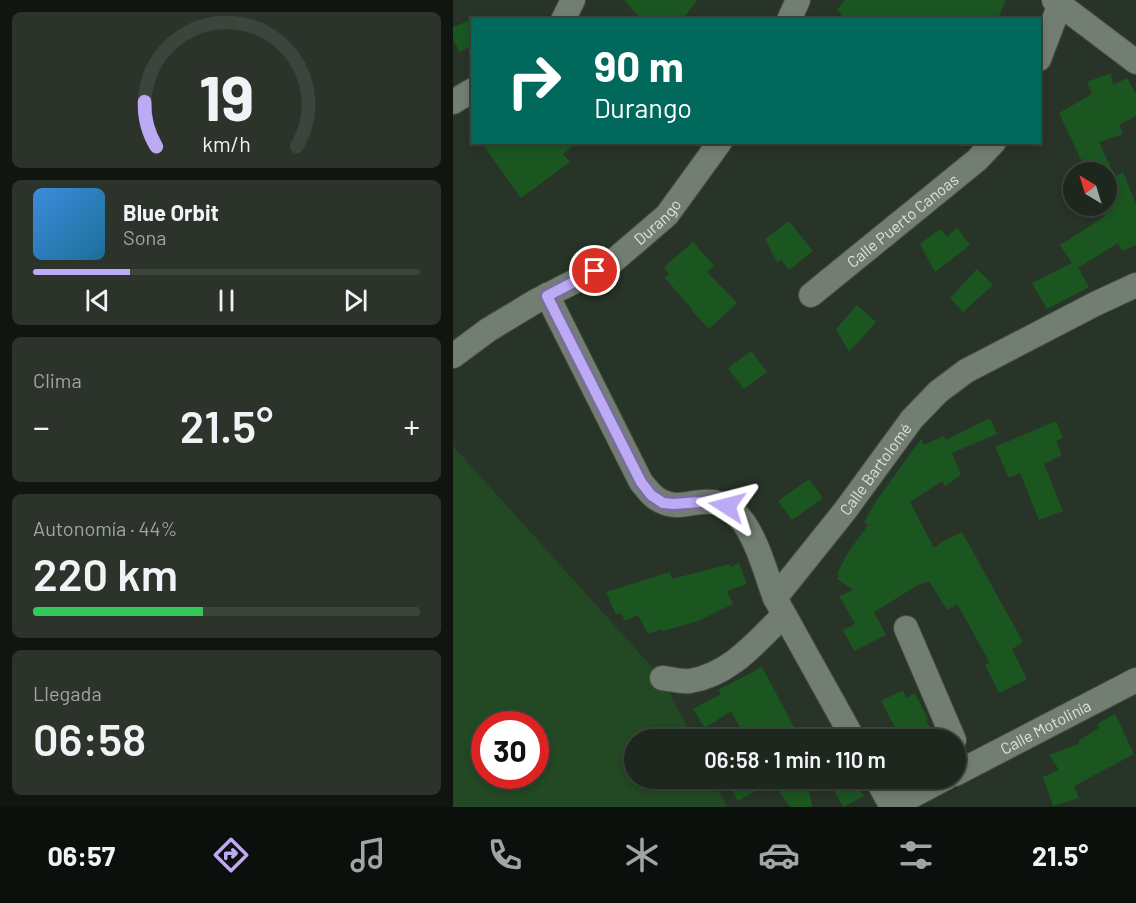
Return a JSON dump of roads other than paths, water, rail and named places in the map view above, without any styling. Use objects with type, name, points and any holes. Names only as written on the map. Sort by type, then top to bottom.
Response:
[{"type":"street","points":[[564,18],[573,0]]},
{"type":"street","points":[[790,18],[798,0]]},
{"type":"street","points":[[1041,53],[1057,2],[1136,62]]},
{"type":"street","points":[[453,102],[471,91]]},
{"type":"street","name":"Durango","points":[[453,356],[488,330],[611,262],[667,215],[719,144]]},
{"type":"street","name":"Calle Puerto Canoas","points":[[811,296],[977,160],[992,144]]},
{"type":"street","name":"Calle Bartolomé","points":[[662,678],[689,681],[718,672],[742,656],[912,419],[938,392],[966,372],[1136,285]]},
{"type":"street","points":[[547,296],[641,482],[651,495],[663,503],[713,501],[727,506],[741,518],[751,536],[779,606],[848,729]]},
{"type":"street","points":[[906,628],[950,729]]},
{"type":"street","name":"Calle Motolinía","points":[[966,768],[1136,680]]},
{"type":"street","points":[[882,789],[892,807]]},
{"type":"street","name":"Calle Motolinía","points":[[892,807],[926,789]]}]
